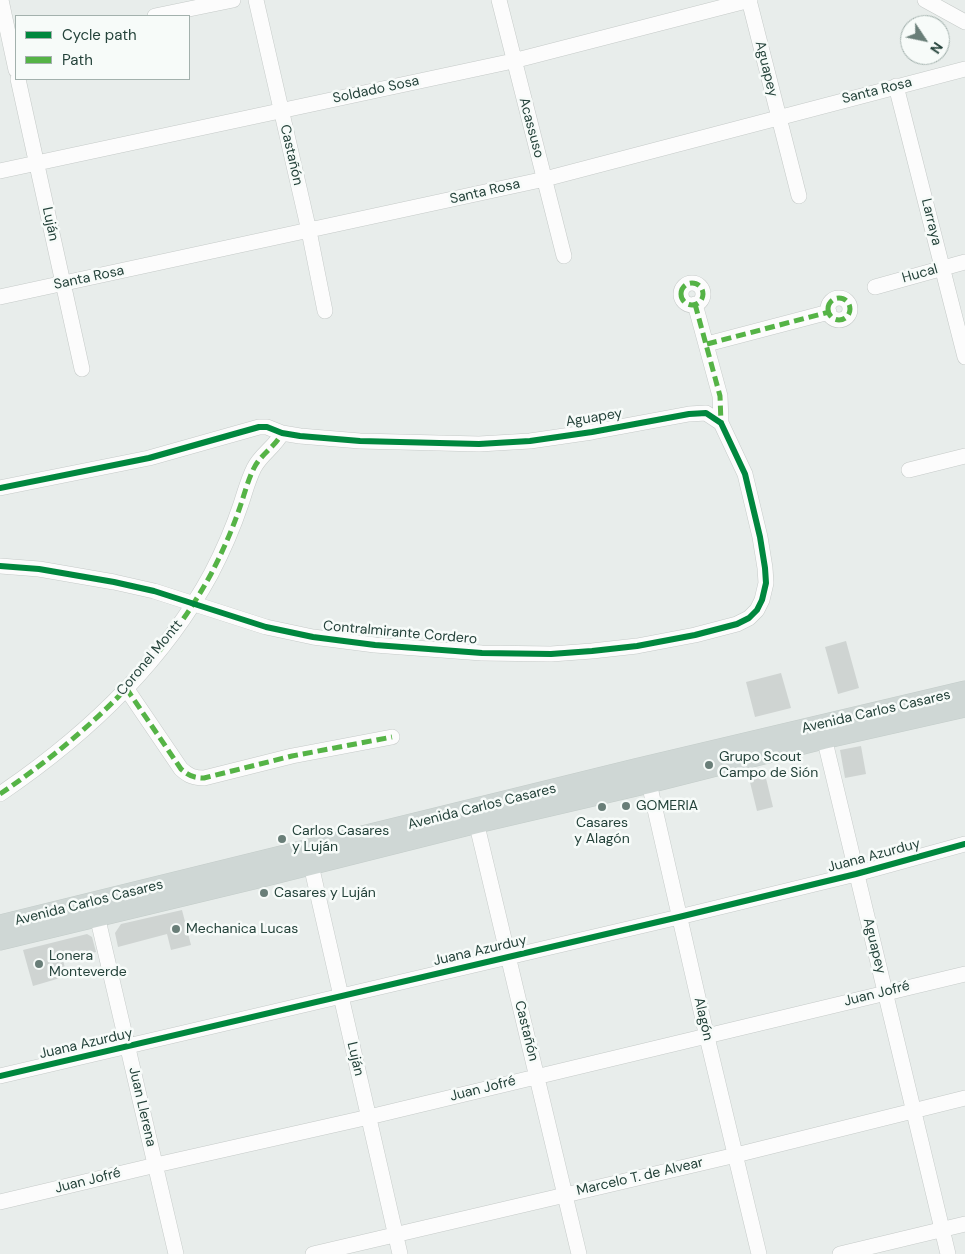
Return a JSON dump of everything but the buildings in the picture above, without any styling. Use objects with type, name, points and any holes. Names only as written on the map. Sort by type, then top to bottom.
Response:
[{"type":"main road","name":"Avenida Carlos Casares","points":[[0,925],[96,909],[311,865],[475,816],[649,783],[965,691]]},
{"type":"main road","name":"Avenida Carlos Casares","points":[[0,940],[96,909],[475,816],[822,732],[965,706]]},
{"type":"street","points":[[2,0],[9,47],[15,67]]},
{"type":"street","points":[[160,15],[233,0]]},
{"type":"street","name":"Castañón","points":[[256,0],[309,231],[325,311]]},
{"type":"street","name":"Acassuso","points":[[499,0],[564,256]]},
{"type":"street","name":"Soldado Sosa","points":[[0,171],[513,61],[749,0]]},
{"type":"street","name":"Aguapey","points":[[749,0],[799,196]]},
{"type":"street","points":[[924,0],[965,22]]},
{"type":"street","name":"Santa Rosa","points":[[0,297],[545,178],[965,69]]},
{"type":"street","name":"Luján","points":[[18,80],[82,369]]},
{"type":"street","name":"Larraya","points":[[896,86],[965,357]]},
{"type":"street","name":"Hucal","points":[[875,287],[965,262]]},
{"type":"street","points":[[695,304],[720,396],[722,423]]},
{"type":"street","points":[[706,344],[829,312]]},
{"type":"street","name":"Aguapey","points":[[0,488],[149,458],[259,427],[267,427],[282,433],[300,436],[360,441],[479,444],[530,441],[698,413],[706,413],[722,423]]},
{"type":"street","name":"Contralmirante Cordero","points":[[0,566],[105,580],[154,591],[266,627],[312,637],[375,646],[482,653],[551,654],[637,646],[695,635],[737,624],[749,618],[757,610],[762,600],[766,583],[754,509],[745,474],[722,423]]},
{"type":"street","name":"Coronel Montt","points":[[0,794],[70,742],[126,688],[154,656],[194,603],[231,532],[253,470],[261,457],[274,445],[282,433]]},
{"type":"street","points":[[909,470],[965,456]]},
{"type":"street","points":[[126,688],[181,769],[194,778],[204,778],[292,756],[392,737]]},
{"type":"street","name":"Aguapey","points":[[822,732],[948,1254]]},
{"type":"street","name":"Alagón","points":[[649,783],[759,1254]]},
{"type":"street","name":"Castañón","points":[[475,816],[579,1254]]},
{"type":"street","name":"Juana Azurduy","points":[[0,1076],[679,918],[856,874],[965,844]]},
{"type":"street","name":"Luján","points":[[311,865],[400,1254]]},
{"type":"street","name":"Juan Llerena","points":[[96,909],[176,1254]]},
{"type":"street","name":"Juan Jofré","points":[[0,1202],[369,1117],[965,974]]},
{"type":"street","name":"Marcelo T. de Alvear","points":[[313,1254],[736,1155],[965,1098]]},
{"type":"street","points":[[840,1254],[965,1224]]},
{"type":"marked path","points":[[692,283],[700,286],[703,294],[700,302],[692,305],[684,302],[681,294],[684,286],[692,283]]},
{"type":"marked path","points":[[839,298],[849,305],[850,309],[843,319],[839,320],[829,313],[828,309],[835,299],[839,298]]},
{"type":"marked path","points":[[695,304],[720,396],[721,423]]},
{"type":"marked path","points":[[707,344],[829,312]]},
{"type":"marked path","points":[[0,794],[62,748],[91,723],[145,668],[169,638],[211,574],[231,531],[254,468],[282,433]]},
{"type":"marked path","points":[[126,688],[181,769],[197,778],[204,778],[292,756],[392,737]]},
{"type":"cycle path","points":[[0,488],[149,458],[259,427],[267,427],[282,433],[300,436],[360,441],[479,444],[530,441],[592,432],[689,414],[706,413],[721,423],[745,474],[760,537],[766,583],[762,600],[757,610],[749,618],[737,624],[695,635],[637,646],[592,651],[551,654],[482,653],[375,645],[313,637],[266,627],[154,591],[39,569],[0,566]]},
{"type":"cycle path","points":[[0,1076],[679,917],[856,874],[965,844]]},
{"type":"place","name":"Grupo Scout Campo de Sión","points":[[709,765]]},
{"type":"place","name":"GOMERIA","points":[[626,806]]},
{"type":"place","name":"Casares y Alagón","points":[[602,807]]},
{"type":"place","name":"Carlos Casares y Luján","points":[[282,839]]},
{"type":"place","name":"Casares y Luján","points":[[264,893]]},
{"type":"place","name":"Mechanica Lucas","points":[[176,929]]},
{"type":"place","name":"Lonera Monteverde","points":[[39,964]]}]
